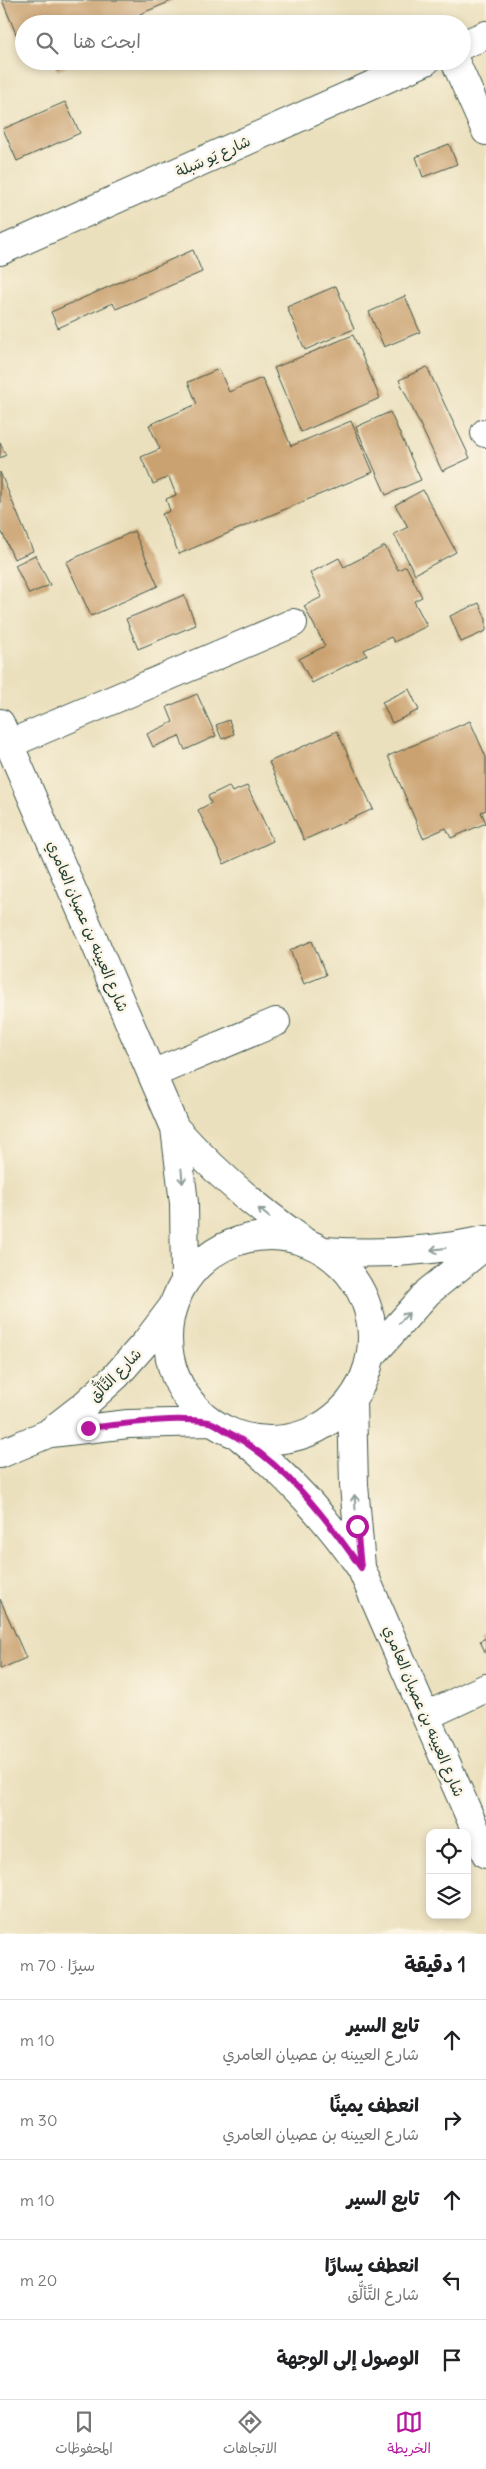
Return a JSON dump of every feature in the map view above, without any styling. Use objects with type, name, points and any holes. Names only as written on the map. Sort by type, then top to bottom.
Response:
[{"type":"street","points":[[471,41],[486,35]]},
{"type":"street","name":"شارع يَو سَبلة","points":[[0,251],[406,70]]},
{"type":"street","points":[[459,70],[486,131]]},
{"type":"street","points":[[4,734],[293,623]]},
{"type":"street","name":"شارع العيينه بن عصيان العامري","points":[[4,734],[175,1128],[184,1203],[185,1278]]},
{"type":"street","points":[[152,1074],[276,1022]]},
{"type":"street","name":"شارع العيينه بن عصيان العامري","points":[[175,1128],[204,1160],[236,1189],[343,1266],[362,1293],[368,1307],[373,1330],[372,1355]]},
{"type":"street","points":[[486,1240],[452,1248],[410,1253],[367,1254],[314,1246],[282,1237],[260,1237],[239,1241],[219,1250],[185,1278],[173,1306],[168,1331],[169,1357],[178,1382],[192,1404],[211,1422],[242,1438],[266,1441],[314,1431],[335,1418],[352,1401],[368,1371],[372,1355],[428,1292],[486,1245]]},
{"type":"street","name":"شارع التَّألُّق","points":[[0,1454],[47,1434],[83,1406],[116,1376],[146,1342],[173,1306]]},
{"type":"street","name":"شارع العيينه بن عصيان العامري","points":[[352,1401],[354,1485],[361,1568]]},
{"type":"street","name":"شارع التَّألُّق","points":[[47,1434],[128,1424],[211,1422]]},
{"type":"street","name":"شارع العيينه بن عصيان العامري","points":[[242,1438],[276,1466],[307,1497],[336,1532],[361,1568],[486,1854]]},
{"type":"street","points":[[426,1716],[486,1688]]},
{"type":"building","points":[[2,0],[174,0],[140,15],[15,15],[15,31]]},
{"type":"building","points":[[65,102],[80,133],[17,161],[3,129]]},
{"type":"building","points":[[449,144],[457,164],[423,177],[416,157]]},
{"type":"building","points":[[193,250],[202,272],[116,309],[113,303],[58,328],[51,312]]},
{"type":"building","points":[[336,286],[354,329],[305,350],[287,307]]},
{"type":"building","points":[[405,296],[420,332],[384,347],[369,312]]},
{"type":"building","points":[[353,335],[380,398],[301,432],[274,368]]},
{"type":"building","points":[[427,367],[470,458],[442,471],[399,380]]},
{"type":"building","points":[[219,369],[229,392],[262,378],[291,446],[351,421],[373,472],[179,554],[162,514],[170,511],[166,499],[176,495],[169,477],[153,484],[141,457],[160,449],[149,425],[197,404],[188,382]]},
{"type":"building","points":[[390,412],[421,480],[386,495],[356,427]]},
{"type":"building","points":[[0,443],[6,455],[0,458]]},
{"type":"building","points":[[0,472],[33,551],[14,559],[0,528]]},
{"type":"building","points":[[423,490],[456,552],[415,574],[394,534],[408,527],[395,505]]},
{"type":"building","points":[[134,531],[158,586],[91,616],[66,562]]},
{"type":"building","points":[[385,546],[398,570],[406,566],[422,597],[414,601],[427,626],[394,642],[391,637],[364,650],[367,655],[312,683],[299,659],[325,646],[304,606],[322,597],[310,573],[339,558],[344,567]]},
{"type":"building","points":[[35,555],[50,585],[29,594],[15,565]]},
{"type":"building","points":[[184,595],[196,625],[138,649],[126,619]]},
{"type":"building","points":[[479,603],[486,619],[486,631],[461,642],[450,616]]},
{"type":"building","points":[[409,689],[419,710],[392,723],[382,702]]},
{"type":"building","points":[[197,694],[216,736],[185,750],[179,736],[153,747],[147,734],[173,722],[167,707]]},
{"type":"building","points":[[229,720],[234,734],[222,739],[216,725]]},
{"type":"building","points":[[470,721],[486,757],[486,810],[481,812],[486,823],[451,838],[446,828],[423,838],[388,756]]},
{"type":"building","points":[[337,731],[373,809],[304,840],[269,762]]},
{"type":"building","points":[[229,786],[232,792],[247,786],[273,841],[224,864],[198,810],[211,803],[208,796]]},
{"type":"building","points":[[312,941],[326,975],[304,984],[290,950]]},
{"type":"building","points":[[0,1599],[26,1658],[0,1669]]},
{"type":"building","points":[[486,1638],[486,1654],[480,1641]]},
{"type":"route","points":[[88,1428],[170,1421],[211,1422],[242,1438],[276,1466],[307,1497],[336,1532],[361,1568],[357,1526]]}]
